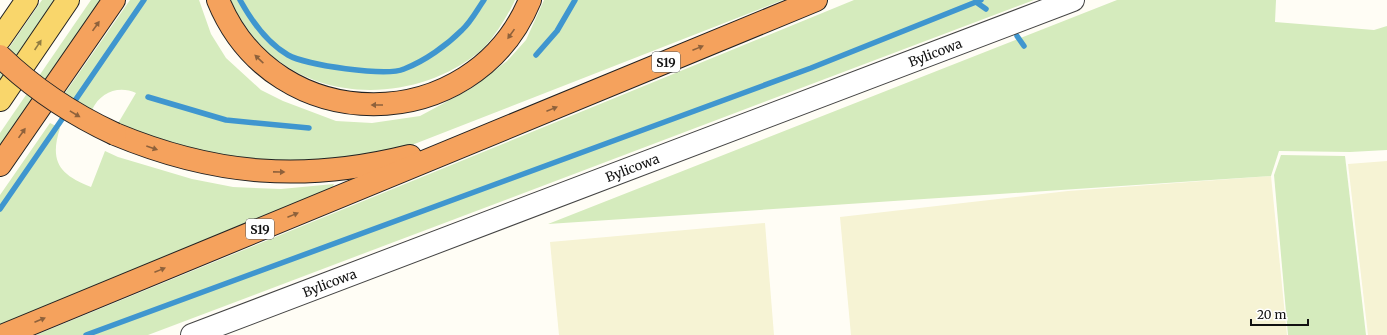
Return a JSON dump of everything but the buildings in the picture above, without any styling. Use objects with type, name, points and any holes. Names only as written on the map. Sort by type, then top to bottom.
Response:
[{"type":"highway","points":[[0,165],[114,0]]},
{"type":"highway","points":[[218,0],[228,20],[242,41],[261,61],[286,80],[310,92],[340,102],[385,105],[425,98],[454,86],[470,76],[485,64],[504,44],[519,23],[530,0]]},
{"type":"highway","name":"S19","points":[[4,335],[816,0]]},
{"type":"highway","points":[[0,56],[46,95],[79,116],[115,134],[176,156],[211,164],[272,172],[313,172],[350,168],[395,159],[431,150],[516,123]]},
{"type":"main road","points":[[0,39],[27,0]]},
{"type":"main road","points":[[0,100],[68,0]]},
{"type":"street","name":"Bylicowa","points":[[192,335],[1073,0]]},
{"type":"shaded area","points":[[1387,161],[1387,335],[1368,335],[1348,164]]},
{"type":"shaded area","points":[[1271,176],[1287,335],[851,335],[840,217],[1068,191]]},
{"type":"shaded area","points":[[765,223],[774,335],[559,335],[550,242]]},
{"type":"green space","points":[[42,0],[55,0],[0,81],[0,61]]},
{"type":"green space","points":[[91,0],[107,0],[0,155],[0,133]]},
{"type":"green space","points":[[130,0],[199,0],[211,34],[226,58],[261,90],[283,101],[336,121],[372,123],[420,116],[472,88],[507,61],[526,40],[544,0],[783,0],[399,150],[315,166],[216,158],[117,125],[136,93],[130,91],[117,90],[105,95],[95,104],[92,110],[65,93]]},
{"type":"green space","points":[[229,0],[515,0],[509,13],[484,48],[456,68],[430,79],[403,87],[375,90],[347,88],[320,82],[294,71],[271,55],[259,43]]},
{"type":"green space","points":[[854,0],[1034,0],[148,335],[36,335]]},
{"type":"green space","points":[[1117,0],[1276,0],[1275,22],[1374,30],[1387,26],[1387,150],[1350,152],[1279,151],[1271,176],[548,224]]},
{"type":"green space","points":[[50,123],[60,128],[56,150],[60,166],[72,178],[91,187],[105,151],[118,157],[192,179],[233,187],[281,189],[334,184],[331,191],[0,328],[0,195]]},
{"type":"green space","points":[[1281,155],[1345,156],[1366,335],[1288,335],[1274,175]]},
{"type":"waterway","points":[[72,105],[144,0]]},
{"type":"waterway","points":[[240,0],[266,38],[288,55],[311,63],[327,66],[381,72],[404,69],[420,62],[435,52],[465,27],[484,0]]},
{"type":"waterway","points":[[536,55],[557,31],[575,0]]},
{"type":"waterway","points":[[86,335],[811,68],[981,0]]},
{"type":"waterway","points":[[976,2],[986,9]]},
{"type":"waterway","points":[[1017,36],[1024,46]]},
{"type":"waterway","points":[[148,97],[226,120],[309,128]]},
{"type":"waterway","points":[[0,209],[67,112]]}]
